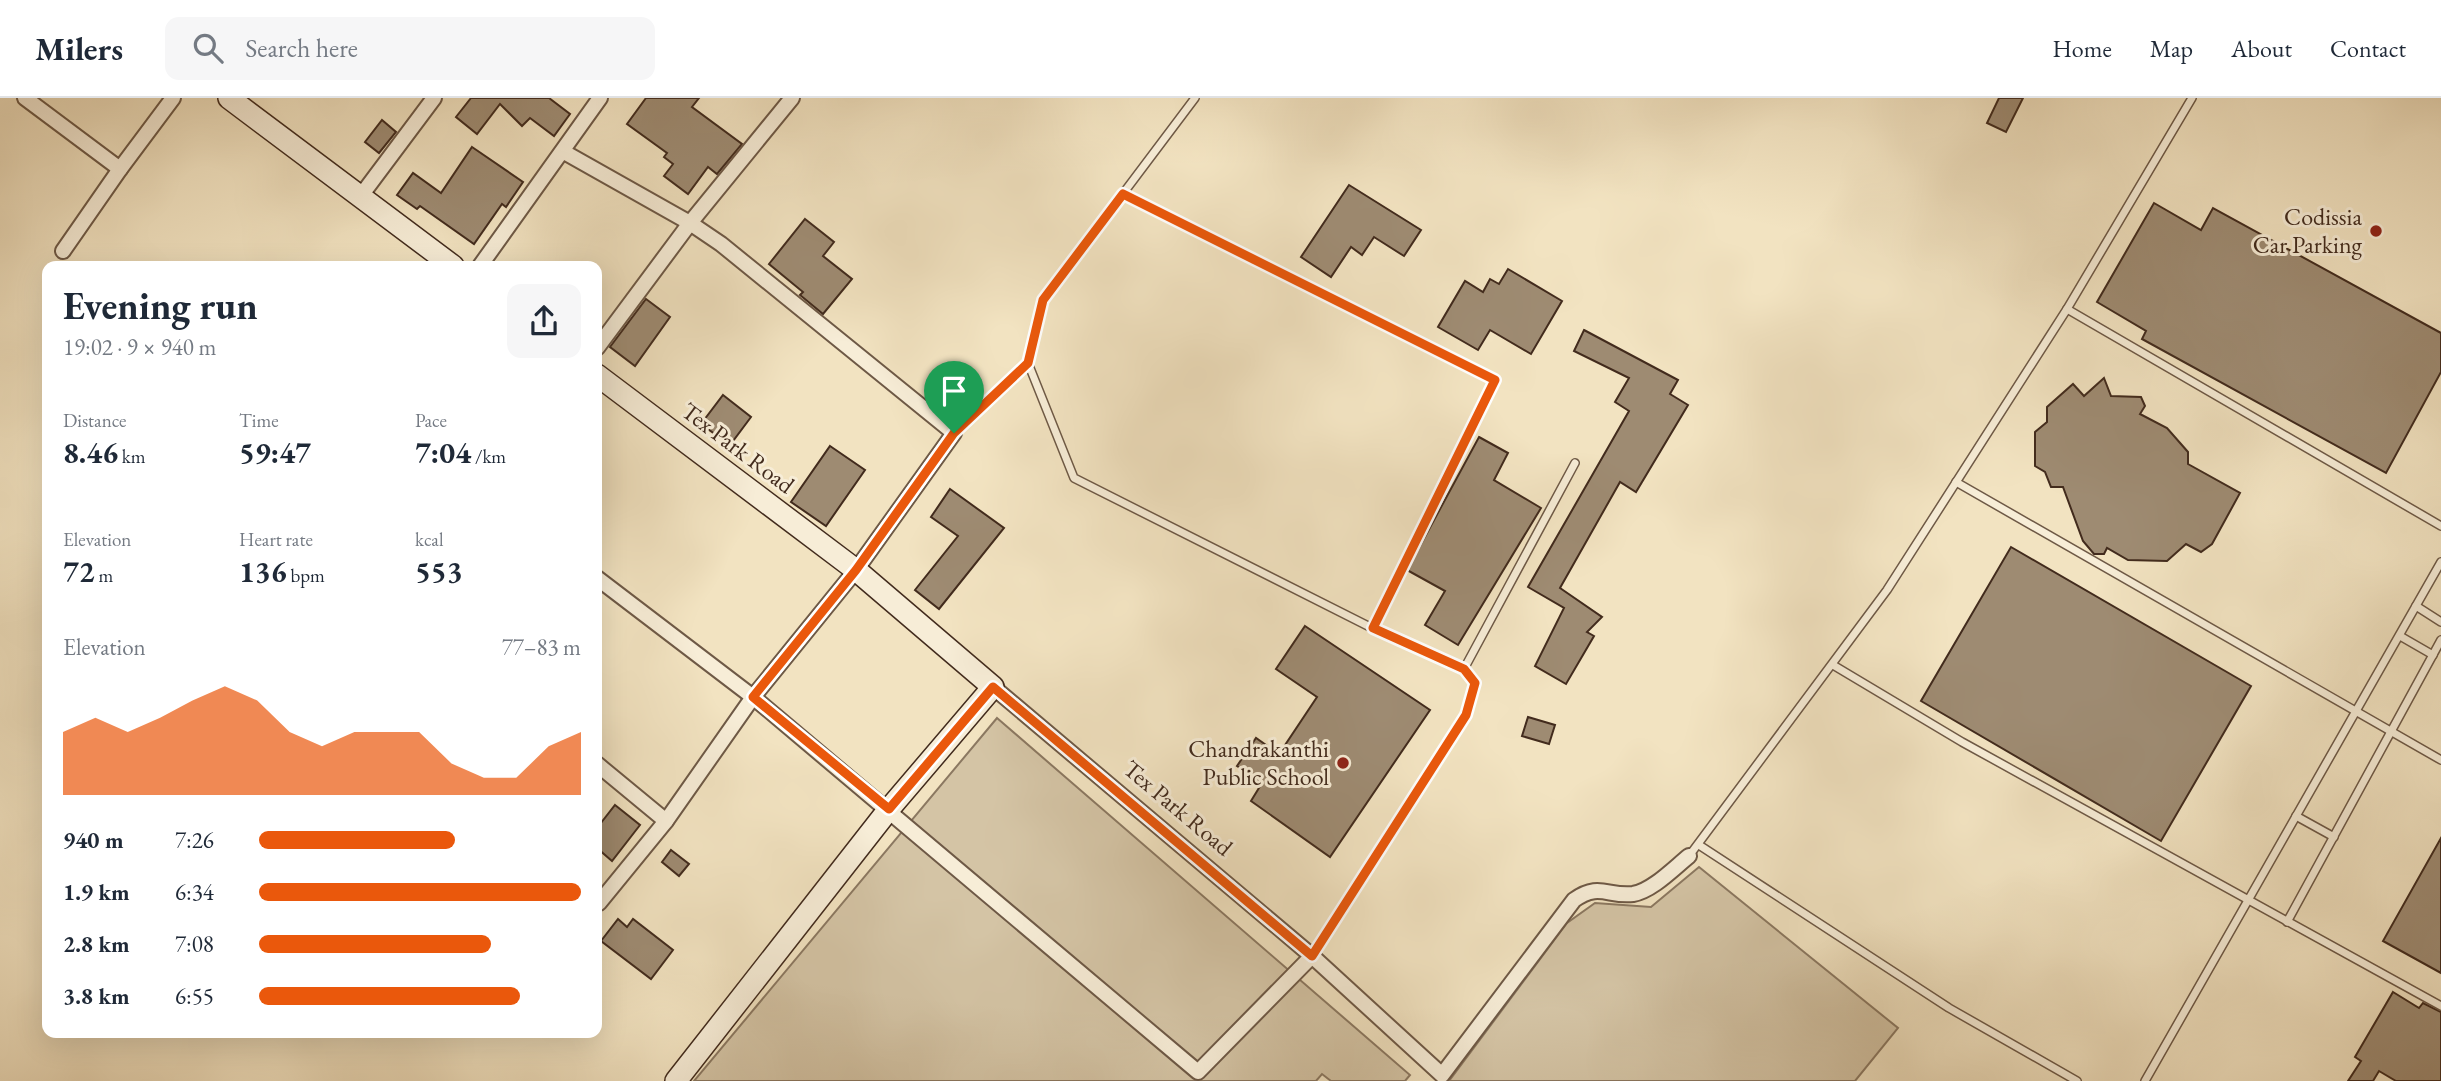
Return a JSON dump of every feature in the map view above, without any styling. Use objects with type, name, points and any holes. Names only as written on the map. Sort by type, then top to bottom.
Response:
[{"type":"street","points":[[25,98],[120,169]]},
{"type":"street","points":[[63,251],[173,98]]},
{"type":"street","points":[[229,98],[446,261]]},
{"type":"street","points":[[360,197],[434,98]]},
{"type":"street","points":[[484,261],[600,98]]},
{"type":"street","points":[[602,341],[690,223],[792,98]]},
{"type":"street","points":[[564,152],[690,223],[721,244],[954,433],[856,570],[753,697],[666,821],[602,899]]},
{"type":"street","name":"Tex Park Road","points":[[602,379],[856,570],[1312,956],[1440,1078],[1574,900],[1596,890],[1632,894],[1643,891],[1694,850]]},
{"type":"street","points":[[602,582],[753,697],[1199,1072],[1312,956]]},
{"type":"street","points":[[676,1081],[889,809],[993,687]]},
{"type":"street","points":[[602,768],[666,821]]},
{"type":"lane","points":[[954,433],[1028,363],[1043,300],[1195,98]]},
{"type":"lane","points":[[2077,1081],[1949,1008],[1694,850],[1887,590],[2067,309],[2192,98]]},
{"type":"lane","points":[[1123,194],[1495,380],[1373,628]]},
{"type":"lane","points":[[2067,309],[2441,527]]},
{"type":"lane","points":[[1028,363],[1074,478],[1373,628],[1464,669],[1475,683],[1466,715],[1312,956]]},
{"type":"lane","points":[[1464,669],[1574,463]]},
{"type":"lane","points":[[1956,482],[2441,760]]},
{"type":"lane","points":[[2145,1081],[2441,562]]},
{"type":"lane","points":[[2416,606],[2441,622]]},
{"type":"lane","points":[[2400,636],[2433,655]]},
{"type":"lane","points":[[2287,922],[2441,640]]},
{"type":"lane","points":[[1833,665],[1962,742],[2441,1006]]},
{"type":"lane","points":[[2296,816],[2334,836]]},
{"type":"shaded area","points":[[997,718],[1410,1075],[1405,1081],[1331,1081],[1322,1074],[1316,1081],[694,1081]]},
{"type":"shaded area","points":[[1699,867],[1898,1028],[1855,1081],[1449,1081],[1567,923],[1595,903],[1651,907]]},
{"type":"building","points":[[471,98],[549,98],[570,114],[554,136],[530,118],[522,126],[500,104],[477,134],[456,117]]},
{"type":"building","points":[[646,98],[699,98],[692,107],[742,144],[717,174],[708,167],[688,194],[664,176],[673,164],[664,157],[667,153],[627,124]]},
{"type":"building","points":[[1999,98],[2023,98],[2006,132],[1987,123]]},
{"type":"building","points":[[382,120],[396,132],[379,153],[365,142]]},
{"type":"building","points":[[472,147],[523,182],[506,207],[502,204],[474,244],[420,206],[417,209],[397,195],[413,173],[441,193]]},
{"type":"building","points":[[1349,185],[1421,230],[1404,256],[1374,237],[1362,255],[1351,247],[1331,277],[1301,257]]},
{"type":"building","points":[[2154,203],[2201,230],[2213,208],[2441,333],[2441,372],[2386,473],[2142,339],[2146,331],[2097,302]]},
{"type":"building","points":[[805,219],[834,242],[823,256],[852,279],[823,314],[800,295],[803,292],[769,264]]},
{"type":"building","points":[[1508,269],[1562,301],[1531,354],[1490,330],[1478,350],[1438,327],[1465,281],[1483,292],[1490,279],[1499,284]]},
{"type":"building","points":[[646,299],[670,317],[635,366],[610,347]]},
{"type":"building","points":[[1584,330],[1678,380],[1670,394],[1688,405],[1636,492],[1620,482],[1560,588],[1602,617],[1587,632],[1594,636],[1566,684],[1535,666],[1564,608],[1528,587],[1629,411],[1615,402],[1629,378],[1574,351]]},
{"type":"building","points":[[2104,378],[2111,396],[2141,397],[2145,406],[2140,414],[2167,428],[2188,452],[2188,464],[2240,493],[2212,544],[2201,552],[2186,544],[2167,561],[2128,560],[2107,548],[2104,554],[2094,554],[2083,541],[2063,487],[2051,487],[2045,472],[2035,466],[2035,432],[2047,422],[2047,407],[2073,384],[2084,396]]},
{"type":"building","points":[[723,395],[751,417],[730,445],[701,424]]},
{"type":"building","points":[[1479,437],[1508,453],[1494,480],[1541,508],[1458,645],[1425,625],[1445,591],[1407,570]]},
{"type":"building","points":[[830,446],[865,470],[826,526],[791,502]]},
{"type":"building","points":[[950,489],[1004,528],[939,609],[915,590],[958,536],[931,517]]},
{"type":"building","points":[[2011,547],[2251,686],[2161,841],[1921,701]]},
{"type":"building","name":"Chandrakanthi Public School","points":[[1305,626],[1430,710],[1330,857],[1251,801],[1262,783],[1237,766],[1256,738],[1279,754],[1317,697],[1276,669]]},
{"type":"building","points":[[1528,717],[1555,725],[1549,744],[1522,736]]},
{"type":"building","points":[[615,805],[640,825],[612,861],[602,852],[602,822]]},
{"type":"building","points":[[2441,838],[2441,973],[2383,941]]},
{"type":"building","points":[[671,850],[689,864],[679,876],[662,862]]},
{"type":"building","points":[[618,919],[627,927],[633,919],[673,950],[651,979],[602,940]]},
{"type":"building","points":[[2393,992],[2419,1008],[2423,1003],[2441,1012],[2441,1081],[2396,1081],[2379,1071],[2373,1081],[2348,1081],[2361,1061],[2355,1057]]},
{"type":"place","name":"Codissia Car Parking","points":[[2376,231]]},
{"type":"place","name":"Chandrakanthi Public School","points":[[1343,763]]},
{"type":"route","points":[[1123,194],[1495,380],[1373,628],[1464,669],[1475,683],[1466,715],[1312,956],[993,687],[889,809],[753,697],[856,570],[954,433],[1028,363],[1043,300],[1123,194]]}]
